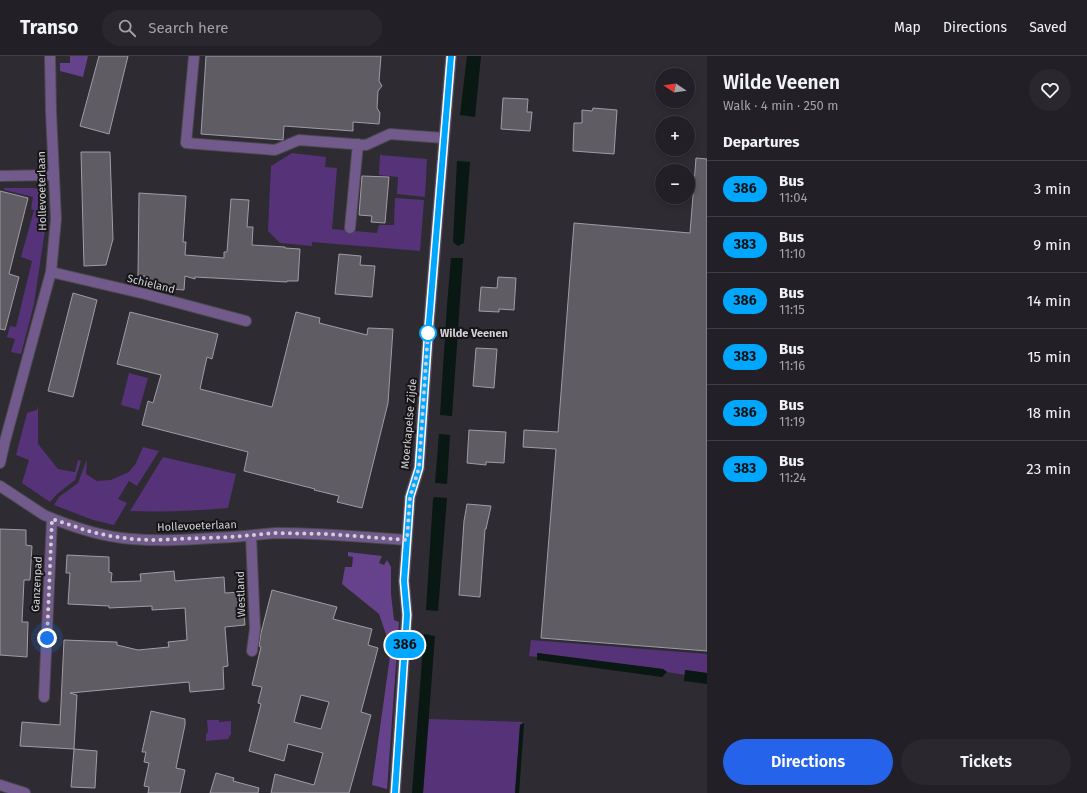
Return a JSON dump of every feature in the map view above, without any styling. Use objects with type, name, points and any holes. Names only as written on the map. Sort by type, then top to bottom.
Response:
[{"type":"street","name":"Hollevoeterlaan","points":[[0,463],[51,272],[56,219],[50,56]]},
{"type":"street","points":[[194,56],[186,143],[275,150],[299,140],[366,145],[390,134],[444,138]]},
{"type":"street","name":"Moerkapelse Zijde","points":[[395,793],[407,615],[404,581],[410,497],[419,468],[429,323],[451,56]]},
{"type":"street","points":[[350,228],[358,144]]},
{"type":"street","points":[[0,176],[54,175]]},
{"type":"street","name":"Schieland","points":[[51,272],[144,294],[246,321]]},
{"type":"street","name":"Hollevoeterlaan","points":[[0,486],[52,519],[88,531],[131,539],[152,540],[251,536],[275,533],[407,540]]},
{"type":"street","name":"Ganzenpad","points":[[44,697],[52,519]]},
{"type":"street","name":"Westland","points":[[251,536],[255,629],[252,651]]},
{"type":"street","points":[[0,785],[24,793]]},
{"type":"shaded area","points":[[70,56],[88,56],[83,77],[60,71],[60,63],[70,63]]},
{"type":"shaded area","points":[[467,56],[481,56],[475,117],[460,115]]},
{"type":"shaded area","points":[[292,153],[326,157],[325,167],[337,168],[332,229],[377,233],[379,225],[394,225],[395,198],[424,200],[420,251],[312,242],[312,246],[280,243],[268,231],[271,166]]},
{"type":"shaded area","points":[[380,155],[427,159],[425,197],[397,194],[398,177],[379,175]]},
{"type":"shaded area","points":[[457,161],[470,162],[464,243],[458,246],[453,242]]},
{"type":"shaded area","points":[[4,188],[33,188],[46,190],[45,230],[34,304],[21,354],[11,352],[15,339],[7,337],[10,326],[16,327],[32,261],[21,257],[34,210],[31,209],[33,197],[4,190]]},
{"type":"shaded area","points":[[451,258],[463,258],[452,416],[440,415]]},
{"type":"shaded area","points":[[129,373],[148,378],[139,410],[121,405]]},
{"type":"shaded area","points":[[38,405],[38,444],[58,469],[75,472],[78,460],[81,461],[75,480],[57,494],[50,502],[22,483],[29,460],[16,455],[27,413],[37,410]]},
{"type":"shaded area","points":[[439,434],[450,435],[447,484],[435,483]]},
{"type":"shaded area","points":[[143,447],[159,451],[137,486],[129,481],[118,499],[127,503],[114,525],[93,520],[54,505],[59,497],[78,483],[87,459],[86,474],[97,481],[111,480],[129,472],[136,463]]},
{"type":"shaded area","points":[[163,457],[236,474],[228,508],[179,511],[130,511]]},
{"type":"shaded area","points":[[434,497],[447,498],[438,611],[426,610]]},
{"type":"shaded area","points":[[348,552],[382,556],[379,563],[384,565],[387,560],[391,567],[391,594],[394,620],[399,622],[387,789],[372,785],[391,649],[379,614],[342,584],[345,567],[352,567],[353,557],[348,556]]},
{"type":"shaded area","points":[[424,634],[435,636],[423,793],[412,793]]},
{"type":"shaded area","points":[[531,640],[707,654],[707,673],[685,670],[685,675],[667,672],[663,669],[537,653],[537,657],[529,656]]},
{"type":"shaded area","points":[[537,653],[663,669],[667,672],[662,677],[537,660]]},
{"type":"shaded area","points":[[685,670],[707,673],[707,684],[684,681]]},
{"type":"shaded area","points":[[429,719],[523,722],[520,725],[515,793],[423,793]]},
{"type":"shaded area","points":[[207,720],[219,720],[219,722],[231,721],[231,734],[228,739],[206,741],[206,734],[208,732]]},
{"type":"shaded area","points":[[523,723],[519,793],[515,793],[520,725]]},
{"type":"building","points":[[99,56],[128,56],[109,134],[80,126]]},
{"type":"building","points":[[206,56],[381,56],[379,81],[382,86],[378,91],[377,108],[380,113],[379,124],[353,122],[353,131],[284,126],[283,140],[201,134]]},
{"type":"building","points":[[503,98],[528,99],[527,112],[532,112],[530,131],[501,129]]},
{"type":"building","points":[[593,108],[617,110],[614,154],[573,151],[574,123],[582,123],[582,110],[592,111]]},
{"type":"building","points":[[81,152],[110,152],[113,239],[106,265],[84,266]]},
{"type":"building","points":[[696,158],[707,159],[707,651],[541,638],[556,449],[523,447],[524,430],[558,432],[574,223],[690,233],[692,204],[695,204]]},
{"type":"building","points":[[362,176],[389,177],[385,223],[371,222],[372,216],[359,215]]},
{"type":"building","points":[[0,191],[28,198],[9,274],[19,277],[5,330],[0,329]]},
{"type":"building","points":[[139,193],[186,196],[183,242],[186,242],[185,255],[224,258],[224,252],[227,252],[231,199],[249,200],[247,227],[253,227],[252,245],[300,249],[298,281],[287,282],[195,277],[195,279],[185,276],[184,290],[148,287],[145,276],[138,276]]},
{"type":"building","points":[[339,254],[361,256],[360,265],[375,266],[372,297],[335,294]]},
{"type":"building","points":[[498,277],[516,278],[514,310],[499,309],[499,312],[479,311],[481,287],[497,288]]},
{"type":"building","points":[[73,293],[97,300],[73,397],[48,391]]},
{"type":"building","points":[[130,312],[218,334],[212,359],[207,357],[200,389],[272,407],[296,312],[320,318],[319,323],[367,335],[368,328],[393,329],[388,403],[362,508],[337,502],[339,496],[244,471],[248,452],[142,425],[148,401],[153,403],[161,375],[117,364]]},
{"type":"building","points":[[476,348],[497,349],[494,388],[473,386]]},
{"type":"building","points":[[469,430],[506,432],[504,463],[486,462],[486,465],[467,463]]},
{"type":"building","points":[[467,504],[491,506],[485,529],[480,597],[459,595],[464,521]]},
{"type":"building","points":[[0,529],[26,530],[26,545],[32,546],[30,580],[24,580],[22,622],[28,622],[27,657],[0,655]]},
{"type":"building","points":[[67,555],[109,557],[109,572],[112,573],[111,582],[141,581],[140,574],[174,571],[175,581],[224,577],[225,593],[242,592],[245,625],[225,627],[228,666],[223,667],[224,689],[190,692],[189,682],[70,693],[77,695],[74,749],[20,746],[22,722],[60,725],[64,640],[117,642],[117,645],[138,650],[169,647],[168,642],[187,640],[185,608],[152,610],[152,606],[109,608],[109,606],[68,604],[70,573],[66,573]]},
{"type":"building","points":[[272,590],[337,607],[333,619],[372,629],[368,645],[378,648],[361,712],[371,715],[349,793],[271,793],[275,774],[314,785],[323,753],[288,744],[284,761],[249,751],[261,704],[258,703],[262,687],[252,685],[261,647],[259,646]],"holes":[[[301,695],[329,702],[321,729],[294,722]]]},
{"type":"building","points":[[151,711],[185,719],[176,768],[185,770],[180,793],[148,793],[149,787],[144,786],[149,763],[144,762],[146,752],[142,752]]},
{"type":"building","points":[[74,749],[97,751],[95,788],[71,787]]},
{"type":"building","points":[[216,773],[234,778],[233,781],[259,788],[258,793],[210,793]]},
{"type":"bus line","name":"386","points":[[395,793],[407,615],[404,581],[410,497],[419,468],[429,323],[451,56]]},
{"type":"place","name":"Wilde Veenen","points":[[428,333]]},
{"type":"route","points":[[47,638],[52,519],[88,531],[131,539],[152,540],[231,537],[275,533],[327,534],[407,540],[410,497],[419,468],[428,333]]}]
